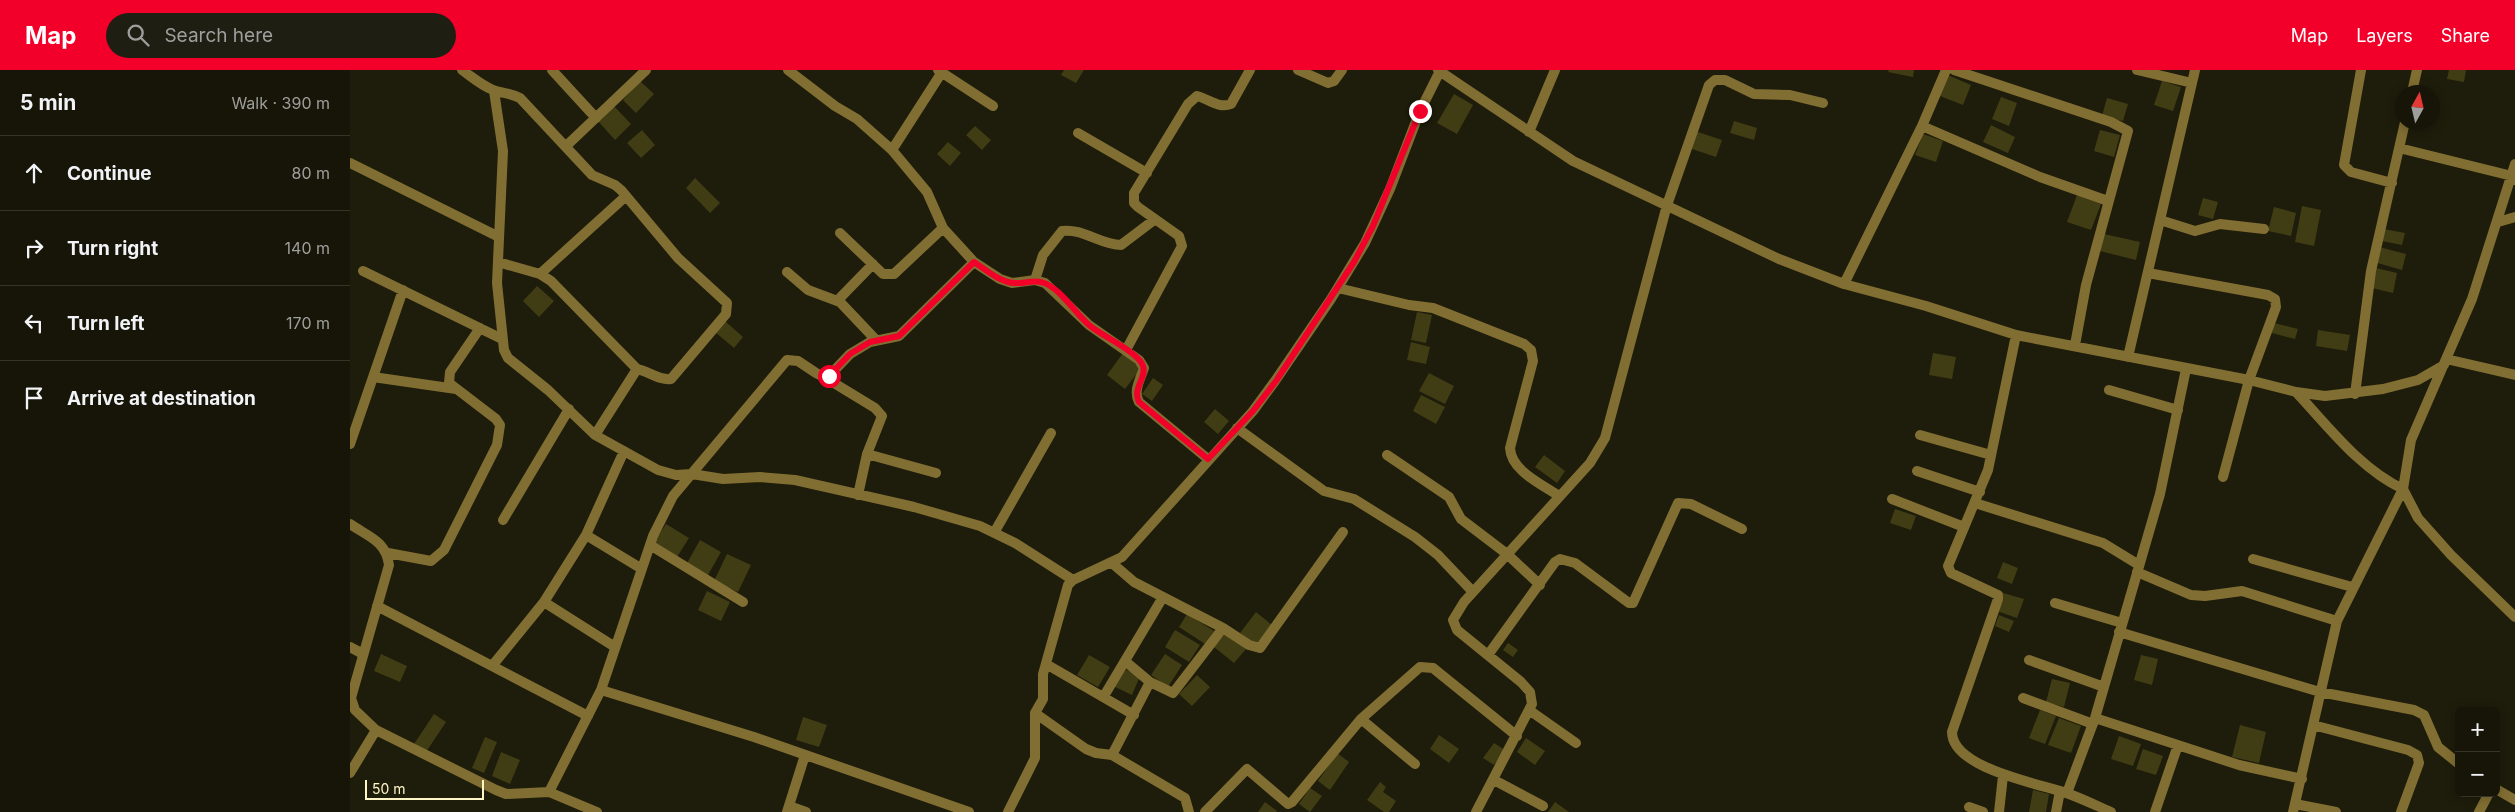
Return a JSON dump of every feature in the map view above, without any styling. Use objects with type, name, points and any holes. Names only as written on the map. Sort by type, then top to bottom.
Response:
[{"type":"street","points":[[462,70],[494,91],[509,92],[520,98],[592,175],[615,185],[626,196],[678,258],[722,298],[728,308],[726,314],[671,379],[661,378],[648,371],[637,369],[551,281],[540,274],[498,262]]},
{"type":"street","points":[[552,70],[596,118]]},
{"type":"street","points":[[566,146],[646,70]]},
{"type":"street","points":[[788,70],[835,106],[857,118],[892,150],[927,192],[943,228],[974,262],[1000,279],[1012,283],[1035,280],[1046,283],[1089,325],[1126,350],[1142,364],[1144,368],[1136,389],[1136,396],[1139,402],[1208,459]]},
{"type":"street","points":[[1126,350],[1182,246],[1178,236],[1138,207],[1133,198],[1146,173],[1192,100],[1197,96],[1218,105],[1226,106],[1231,104],[1250,70]]},
{"type":"street","points":[[1298,70],[1328,83],[1334,81],[1342,70]]},
{"type":"street","points":[[1530,132],[1555,70]]},
{"type":"street","points":[[1844,284],[1922,126],[1946,70]]},
{"type":"street","points":[[1954,70],[2111,122],[2128,132],[2086,285],[2075,345]]},
{"type":"street","points":[[2137,70],[2192,83]]},
{"type":"street","points":[[2128,357],[2194,70]]},
{"type":"street","points":[[2361,70],[2344,165],[2350,172],[2392,182]]},
{"type":"street","points":[[2414,85],[2417,70]]},
{"type":"street","points":[[892,150],[940,71],[992,106]]},
{"type":"street","points":[[1008,812],[1034,758],[1035,713],[1043,699],[1043,674],[1068,585],[1073,580],[1122,557],[1253,411],[1285,368],[1338,288],[1373,226],[1407,141],[1439,71],[1573,161],[1779,259],[1844,284],[1926,306],[2016,335],[2249,380],[2296,392],[2325,396],[2355,394],[2418,380],[2445,362],[2515,375]]},
{"type":"street","points":[[1476,812],[1532,704],[1530,692],[1457,630],[1454,620],[1458,610],[1473,592],[1590,463],[1605,438],[1667,205],[1710,85],[1715,80],[1725,80],[1754,94],[1766,96],[1778,94],[1823,103]]},
{"type":"street","points":[[494,91],[503,151],[497,283],[504,350],[508,358],[569,410],[595,436],[658,470],[676,475],[692,474],[723,479],[760,477],[795,480],[924,510],[980,526],[1015,543],[1073,580]]},
{"type":"street","points":[[1922,126],[2040,177],[2108,201]]},
{"type":"street","points":[[2355,394],[2371,271],[2403,130]]},
{"type":"street","points":[[1078,133],[1146,173]]},
{"type":"street","points":[[2399,148],[2513,178]]},
{"type":"street","points":[[350,163],[499,237]]},
{"type":"street","points":[[2336,812],[2294,808],[2337,622],[2352,587],[2403,489],[2411,440],[2472,299],[2513,178],[2515,164]]},
{"type":"street","points":[[540,274],[626,196]]},
{"type":"street","points":[[2498,222],[2515,217]]},
{"type":"street","points":[[1035,280],[1044,255],[1062,231],[1072,230],[1101,243],[1121,245],[1154,220]]},
{"type":"street","points":[[2160,220],[2195,231],[2220,224],[2264,229]]},
{"type":"street","points":[[840,233],[883,274],[894,274],[943,228]]},
{"type":"street","points":[[824,377],[834,372],[850,354],[876,340],[899,336],[974,262]]},
{"type":"street","points":[[837,300],[873,264]]},
{"type":"street","points":[[363,271],[502,339]]},
{"type":"street","points":[[787,272],[808,290],[837,300],[876,340]]},
{"type":"street","points":[[2148,273],[2268,295],[2275,299],[2276,307],[2249,380],[2223,477]]},
{"type":"street","points":[[1338,288],[1409,305],[1433,308],[1524,344],[1531,350],[1533,361],[1510,448],[1510,458],[1517,466],[1559,496]]},
{"type":"street","points":[[350,444],[403,290]]},
{"type":"street","points":[[388,553],[431,561],[439,556],[444,550],[497,445],[500,425],[496,419],[449,383],[450,372],[480,328]]},
{"type":"street","points":[[2016,335],[1992,454],[1980,492],[1948,566],[1951,573],[1992,590],[1998,595],[1952,732],[1952,740],[1961,751],[2003,776],[2064,792],[2111,812]]},
{"type":"street","points":[[550,792],[601,690],[650,545],[673,496],[786,360],[798,361],[880,412],[881,422],[867,454],[858,495]]},
{"type":"street","points":[[2056,812],[2094,721],[2104,687],[2160,494],[2186,368]]},
{"type":"street","points":[[595,436],[637,369]]},
{"type":"street","points":[[373,377],[456,389]]},
{"type":"street","points":[[2109,390],[2178,410]]},
{"type":"street","points":[[2296,392],[2363,461],[2387,482],[2403,489],[2418,518],[2451,555],[2515,617]]},
{"type":"street","points":[[503,520],[569,410]]},
{"type":"street","points":[[1237,428],[1324,491],[1359,502],[1415,537],[1438,555],[1473,592]]},
{"type":"street","points":[[994,533],[1051,433]]},
{"type":"street","points":[[1920,435],[1992,454]]},
{"type":"street","points":[[492,666],[544,602],[586,534],[624,451]]},
{"type":"street","points":[[867,454],[936,473]]},
{"type":"street","points":[[1387,455],[1449,497],[1461,519],[1507,554],[1540,585]]},
{"type":"street","points":[[1917,471],[1980,492]]},
{"type":"street","points":[[1892,499],[1964,527]]},
{"type":"street","points":[[1488,656],[1555,562],[1565,559],[1575,563],[1629,603],[1633,603],[1678,503],[1690,504],[1742,529]]},
{"type":"street","points":[[1975,503],[2102,543],[2138,569],[2191,595],[2205,596],[2242,592],[2337,622]]},
{"type":"street","points":[[350,524],[382,545],[388,553],[389,565],[351,698],[355,710],[376,730],[506,794],[550,792],[597,812]]},
{"type":"street","points":[[1112,563],[1126,578],[1223,628],[1249,645],[1260,648],[1343,532]]},
{"type":"street","points":[[586,534],[642,569]]},
{"type":"street","points":[[650,545],[742,602]]},
{"type":"street","points":[[2252,560],[2352,587]]},
{"type":"street","points":[[1104,696],[1163,597]]},
{"type":"street","points":[[544,602],[615,647]]},
{"type":"street","points":[[2055,603],[2120,627],[2320,692],[2403,707],[2424,715],[2438,747],[2455,761]]},
{"type":"street","points":[[377,606],[588,716]]},
{"type":"street","points":[[1125,661],[1150,682],[1173,693],[1223,628]]},
{"type":"street","points":[[350,647],[364,654]]},
{"type":"street","points":[[2029,660],[2104,687]]},
{"type":"street","points":[[1046,664],[1134,715]]},
{"type":"street","points":[[1205,812],[1247,769],[1288,804],[1292,802],[1361,719],[1420,667],[1427,666],[1433,668],[1517,736]]},
{"type":"street","points":[[1112,755],[1150,682]]},
{"type":"street","points":[[601,690],[805,755],[970,812]]},
{"type":"street","points":[[2023,698],[2239,765],[2302,779]]},
{"type":"street","points":[[1529,710],[1576,743]]},
{"type":"street","points":[[1035,713],[1086,749],[1096,753],[1112,755],[1185,798],[1189,812]]},
{"type":"street","points":[[1361,719],[1415,764]]},
{"type":"street","points":[[2313,725],[2408,750],[2417,755],[2418,763],[2401,812]]},
{"type":"street","points":[[350,773],[376,730]]},
{"type":"street","points":[[2155,812],[2178,746]]},
{"type":"street","points":[[805,755],[788,809],[806,812]]},
{"type":"street","points":[[1999,812],[2003,776]]},
{"type":"street","points":[[1494,780],[1543,806]]},
{"type":"street","points":[[2500,791],[2515,800]]},
{"type":"street","points":[[2480,812],[2486,797]]},
{"type":"street","points":[[1969,807],[1983,812]]},
{"type":"building","points":[[1064,70],[1084,70],[1076,83],[1061,75]]},
{"type":"building","points":[[1889,70],[1914,70],[1913,77],[1888,72]]},
{"type":"building","points":[[2449,70],[2466,70],[2464,82],[2447,79]]},
{"type":"building","points":[[1948,75],[1971,85],[1963,105],[1940,96]]},
{"type":"building","points":[[640,81],[654,94],[636,113],[623,100]]},
{"type":"building","points":[[2162,81],[2181,87],[2173,111],[2154,105]]},
{"type":"building","points":[[1454,94],[1473,105],[1457,134],[1437,123]]},
{"type":"building","points":[[2001,97],[2017,103],[2009,126],[1992,119]]},
{"type":"building","points":[[2107,98],[2128,104],[2123,121],[2102,116]]},
{"type":"building","points":[[613,105],[631,124],[615,140],[597,120]]},
{"type":"building","points":[[1734,121],[1757,128],[1754,140],[1730,133]]},
{"type":"building","points":[[1991,125],[2015,137],[2008,153],[1983,142]]},
{"type":"building","points":[[975,126],[991,140],[982,150],[966,135]]},
{"type":"building","points":[[642,130],[655,145],[641,158],[627,143]]},
{"type":"building","points":[[2100,130],[2120,135],[2114,157],[2094,151]]},
{"type":"building","points":[[1695,131],[1722,140],[1716,157],[1689,148]]},
{"type":"building","points":[[1923,134],[1943,141],[1936,162],[1915,155]]},
{"type":"building","points":[[948,142],[961,153],[950,166],[937,154]]},
{"type":"building","points":[[695,178],[720,203],[710,213],[686,188]]},
{"type":"building","points":[[2077,195],[2101,204],[2091,230],[2067,222]]},
{"type":"building","points":[[2203,198],[2218,202],[2213,219],[2198,215]]},
{"type":"building","points":[[2302,206],[2321,210],[2314,246],[2295,242]]},
{"type":"building","points":[[2274,207],[2296,213],[2291,236],[2268,231]]},
{"type":"building","points":[[2384,229],[2405,233],[2402,245],[2382,241]]},
{"type":"building","points":[[2104,234],[2140,242],[2136,260],[2100,251]]},
{"type":"building","points":[[2379,247],[2406,254],[2402,270],[2374,262]]},
{"type":"building","points":[[2376,268],[2397,273],[2393,293],[2372,288]]},
{"type":"building","points":[[537,286],[554,301],[539,317],[523,301]]},
{"type":"building","points":[[1417,312],[1432,315],[1426,343],[1411,340]]},
{"type":"building","points":[[725,321],[743,337],[734,348],[715,332]]},
{"type":"building","points":[[2274,323],[2298,329],[2295,339],[2272,333]]},
{"type":"building","points":[[2318,330],[2350,335],[2347,351],[2316,346]]},
{"type":"building","points":[[1411,342],[1430,347],[1426,364],[1407,360]]},
{"type":"building","points":[[1123,353],[1142,367],[1125,389],[1107,375]]},
{"type":"building","points":[[1933,353],[1956,357],[1952,379],[1929,375]]},
{"type":"building","points":[[1429,373],[1454,386],[1445,404],[1419,391]]},
{"type":"building","points":[[1153,378],[1163,385],[1152,401],[1142,394]]},
{"type":"building","points":[[1421,395],[1445,407],[1436,424],[1413,411]]},
{"type":"building","points":[[1215,409],[1229,421],[1218,434],[1204,422]]},
{"type":"building","points":[[1544,455],[1565,471],[1557,483],[1535,467]]},
{"type":"building","points":[[1895,509],[1916,516],[1911,530],[1890,523]]},
{"type":"building","points":[[666,524],[689,538],[677,557],[654,543]]},
{"type":"building","points":[[700,540],[721,552],[708,575],[687,563]]},
{"type":"building","points":[[727,554],[751,565],[738,592],[714,581]]},
{"type":"building","points":[[2003,562],[2018,568],[2012,584],[1997,578]]},
{"type":"building","points":[[707,591],[730,602],[721,621],[698,610]]},
{"type":"building","points":[[2003,593],[2024,599],[2017,618],[1997,611]]},
{"type":"building","points":[[1256,612],[1272,625],[1256,646],[1240,633]]},
{"type":"building","points":[[1187,614],[1214,631],[1205,644],[1179,627]]},
{"type":"building","points":[[1999,615],[2014,621],[2009,632],[1995,626]]},
{"type":"building","points":[[1175,630],[1200,645],[1189,662],[1165,647]]},
{"type":"building","points":[[1226,633],[1246,649],[1234,663],[1214,647]]},
{"type":"building","points":[[1508,643],[1518,650],[1513,657],[1503,650]]},
{"type":"building","points":[[381,654],[407,666],[400,682],[374,671]]},
{"type":"building","points":[[1165,654],[1182,665],[1168,687],[1151,675]]},
{"type":"building","points":[[1089,655],[1110,667],[1098,687],[1077,675]]},
{"type":"building","points":[[2141,655],[2158,659],[2152,685],[2134,680]]},
{"type":"building","points":[[1122,668],[1140,676],[1132,695],[1113,686]]},
{"type":"building","points":[[1197,675],[1210,687],[1192,706],[1179,694]]},
{"type":"building","points":[[2052,679],[2070,683],[2064,707],[2046,702]]},
{"type":"building","points":[[2040,710],[2056,716],[2045,744],[2029,738]]},
{"type":"building","points":[[434,714],[446,722],[426,752],[414,744]]},
{"type":"building","points":[[803,717],[827,725],[819,747],[796,740]]},
{"type":"building","points":[[2059,718],[2081,726],[2071,753],[2048,745]]},
{"type":"building","points":[[2240,725],[2266,732],[2259,763],[2232,757]]},
{"type":"building","points":[[1439,735],[1459,749],[1449,763],[1430,749]]},
{"type":"building","points":[[2119,736],[2141,744],[2133,766],[2111,759]]},
{"type":"building","points":[[485,737],[497,742],[484,773],[472,768]]},
{"type":"building","points":[[1526,738],[1545,751],[1535,765],[1517,752]]},
{"type":"building","points":[[1494,743],[1505,750],[1494,765],[1483,758]]},
{"type":"building","points":[[2143,749],[2163,756],[2156,775],[2136,769]]},
{"type":"building","points":[[501,752],[520,760],[510,784],[492,776]]},
{"type":"building","points":[[1337,753],[1349,762],[1330,790],[1318,781]]},
{"type":"building","points":[[1380,782],[1386,787],[1383,792],[1396,801],[1389,812],[1384,812],[1367,800]]},
{"type":"building","points":[[1310,788],[1322,796],[1310,812],[1299,804]]},
{"type":"building","points":[[2033,790],[2049,794],[2046,812],[2029,812]]},
{"type":"building","points":[[1265,802],[1277,811],[1258,812]]},
{"type":"building","points":[[1555,802],[1569,812],[1548,812]]},
{"type":"route","points":[[829,376],[850,354],[870,342],[899,336],[974,262],[1000,279],[1012,283],[1025,283],[1035,280],[1046,283],[1089,325],[1133,355],[1144,368],[1136,389],[1136,396],[1139,402],[1208,459],[1253,411],[1276,381],[1354,262],[1365,243],[1390,188],[1420,111]]}]
